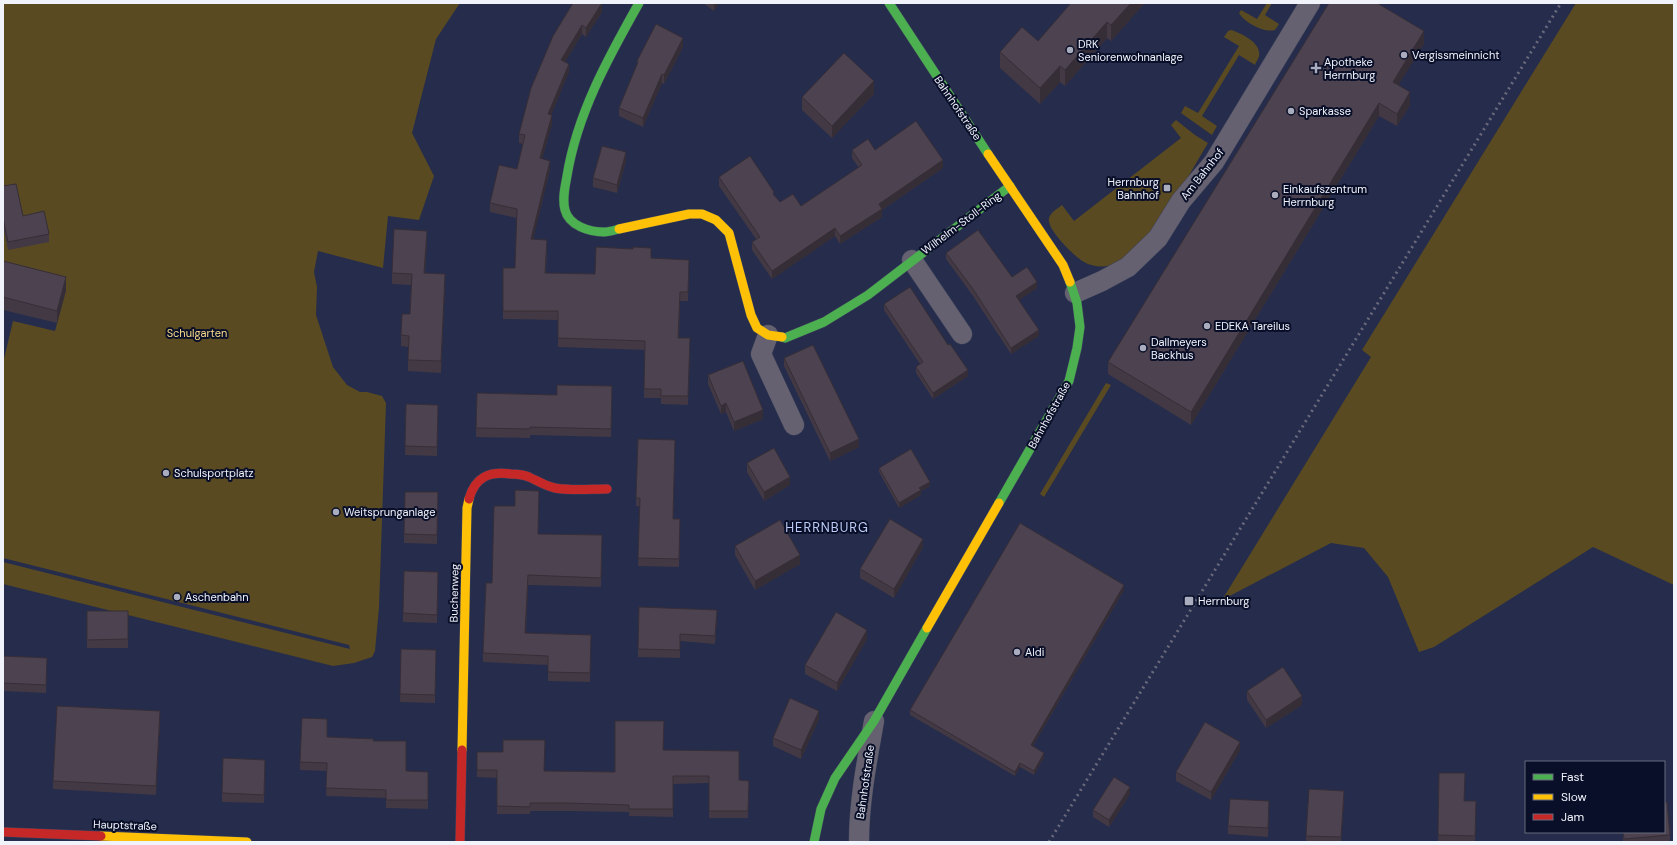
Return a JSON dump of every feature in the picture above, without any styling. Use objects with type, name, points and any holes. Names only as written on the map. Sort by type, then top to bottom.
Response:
[{"type":"street","points":[[639,3],[609,56],[586,106],[571,152],[565,189],[565,211],[571,221],[582,228],[604,232],[689,214],[702,214],[716,220],[729,233],[751,315],[757,328],[768,335],[761,354],[794,425]]},
{"type":"street","name":"Bahnhofstraße","points":[[814,842],[815,833],[824,802],[846,759],[874,721],[1069,381],[1077,351],[1080,325],[1075,293],[1063,265],[949,95],[890,3]]},
{"type":"street","name":"Am Bahnhof","points":[[1075,293],[1128,267],[1158,238],[1181,201],[1214,162],[1310,3]]},
{"type":"street","name":"Wilhelm-Stoll-Ring","points":[[768,335],[785,338],[824,322],[868,295],[1010,186]]},
{"type":"street","name":"Wilhelm-Stoll-Ring","points":[[912,260],[962,334]]},
{"type":"street","name":"Buchenweg","points":[[460,842],[467,508],[470,494],[475,483],[484,476],[498,473],[518,474],[548,486],[607,489]]},
{"type":"street","name":"Bahnhofstraße","points":[[859,842],[859,822],[866,764],[874,721]]},
{"type":"street","name":"Hauptstraße","points":[[3,832],[246,842]]},
{"type":"green space","name":"Schulgarten","points":[[3,3],[460,3],[436,39],[412,133],[434,176],[419,220],[388,216],[383,268],[318,251],[314,272],[317,287],[316,315],[333,367],[347,385],[360,392],[367,392],[382,396],[386,403],[379,608],[375,651],[372,657],[354,663],[333,666],[3,584],[3,562],[350,649],[349,645],[3,558],[3,363],[13,321],[55,331],[66,290],[3,274]]},
{"type":"green space","points":[[1267,3],[1272,3],[1265,15],[1279,24],[1275,30],[1271,31],[1260,29],[1250,24],[1239,13],[1241,10],[1257,19]]},
{"type":"green space","points":[[1576,3],[1674,3],[1674,585],[1593,547],[1434,647],[1419,652],[1388,577],[1364,548],[1331,543],[1222,600],[1371,357],[1362,350]]},
{"type":"green space","points":[[1231,30],[1250,39],[1259,51],[1259,57],[1255,65],[1239,55],[1202,116],[1217,126],[1212,135],[1181,113],[1185,106],[1198,113],[1239,46],[1224,37],[1228,31]]},
{"type":"green space","points":[[1176,120],[1208,143],[1179,193],[1155,228],[1142,243],[1128,255],[1114,264],[1107,266],[1087,264],[1074,255],[1056,235],[1049,223],[1050,216],[1062,205],[1074,221],[1181,138],[1171,125]]},
{"type":"green space","points":[[1106,383],[1111,385],[1044,497],[1040,494]]},
{"type":"building","points":[[573,3],[602,3],[586,28],[582,25],[561,60],[569,64],[548,114],[552,115],[540,158],[550,161],[531,239],[547,240],[545,273],[595,274],[596,247],[633,249],[633,247],[651,248],[651,258],[689,260],[688,292],[680,292],[678,338],[690,338],[688,396],[661,396],[661,389],[644,389],[645,341],[558,338],[558,311],[503,311],[503,268],[515,268],[517,209],[490,203],[499,165],[517,169],[525,135],[519,134],[531,88],[553,36]]},
{"type":"building","name":"DRK Seniorenwohnanlage","points":[[1071,3],[1131,3],[1111,25],[1107,22],[1065,70],[1060,66],[1040,88],[1000,52],[1022,27],[1038,41]]},
{"type":"building","name":"Einkaufszentrum Herrnburg","points":[[1329,3],[1377,3],[1424,31],[1393,82],[1410,92],[1397,114],[1379,103],[1191,412],[1108,362]]},
{"type":"building","points":[[656,24],[683,38],[664,75],[662,74],[643,118],[619,108],[638,62],[637,61]]},
{"type":"building","points":[[844,53],[874,81],[832,126],[802,97]]},
{"type":"building","points":[[916,121],[943,160],[879,204],[882,209],[840,236],[835,228],[772,271],[752,242],[760,237],[719,177],[750,156],[774,192],[773,194],[780,202],[793,194],[801,206],[862,165],[852,150],[868,139],[875,150]]},
{"type":"building","points":[[602,146],[626,152],[617,185],[593,178]]},
{"type":"building","points":[[16,184],[23,216],[44,211],[49,234],[8,242],[3,218],[3,186]]},
{"type":"building","points":[[394,229],[427,231],[424,273],[445,274],[441,361],[408,360],[409,336],[401,335],[402,314],[410,314],[412,274],[392,273]]},
{"type":"building","points":[[978,230],[1012,277],[1027,267],[1037,282],[1016,296],[1039,330],[1011,348],[973,289],[946,253]]},
{"type":"building","points":[[3,261],[66,277],[57,311],[3,297]]},
{"type":"building","points":[[910,287],[948,345],[950,344],[968,370],[933,393],[916,367],[923,362],[884,304]]},
{"type":"building","points":[[813,345],[859,439],[830,453],[784,358]]},
{"type":"building","points":[[743,361],[763,410],[734,422],[726,403],[721,406],[708,375]]},
{"type":"building","points":[[557,385],[612,386],[611,429],[530,427],[530,429],[476,428],[477,393],[557,395]]},
{"type":"building","points":[[406,404],[438,405],[437,447],[405,446]]},
{"type":"building","points":[[638,439],[675,440],[673,519],[680,519],[679,559],[638,558],[640,498],[636,498]]},
{"type":"building","points":[[774,448],[790,477],[764,492],[747,463]]},
{"type":"building","points":[[911,449],[930,482],[919,488],[921,490],[899,503],[879,468]]},
{"type":"building","points":[[515,490],[539,491],[538,534],[602,535],[601,578],[528,575],[525,633],[591,635],[590,673],[548,672],[548,656],[483,653],[486,583],[492,583],[494,506],[515,506]]},
{"type":"building","points":[[405,492],[438,492],[437,535],[404,534]]},
{"type":"building","points":[[890,519],[923,539],[894,589],[860,569]]},
{"type":"building","points":[[780,520],[800,555],[755,581],[735,546]]},
{"type":"building","name":"Aldi","points":[[1020,523],[1124,585],[1031,745],[1044,753],[1034,771],[1020,763],[1015,772],[910,710]]},
{"type":"building","points":[[404,571],[438,572],[437,615],[403,613]]},
{"type":"building","points":[[639,607],[717,610],[715,636],[680,634],[680,650],[638,649]]},
{"type":"building","points":[[87,611],[128,611],[128,639],[87,640]]},
{"type":"building","points":[[836,612],[867,630],[837,683],[805,665]]},
{"type":"building","points":[[401,649],[436,650],[435,695],[400,694]]},
{"type":"building","points":[[3,656],[47,658],[46,685],[3,683]]},
{"type":"building","points":[[1283,667],[1302,696],[1266,720],[1247,691]]},
{"type":"building","points":[[790,698],[819,711],[801,750],[773,738]]},
{"type":"building","points":[[57,706],[160,711],[156,786],[53,781]]},
{"type":"building","points":[[302,718],[327,719],[327,737],[374,739],[373,741],[406,741],[406,771],[428,772],[428,800],[386,800],[386,790],[326,788],[327,763],[300,762]]},
{"type":"building","points":[[615,721],[664,721],[663,750],[739,751],[739,780],[749,781],[748,811],[709,811],[709,776],[673,776],[673,809],[629,809],[629,805],[568,803],[530,803],[530,807],[497,806],[497,770],[477,770],[477,752],[503,752],[503,740],[545,740],[544,771],[615,772]]},
{"type":"building","points":[[1205,722],[1240,742],[1211,792],[1176,772]]},
{"type":"building","points":[[223,758],[265,760],[264,795],[222,793]]},
{"type":"building","points":[[1439,773],[1465,773],[1464,801],[1476,801],[1475,836],[1438,835]]},
{"type":"building","points":[[1114,777],[1130,787],[1109,820],[1093,810]]},
{"type":"building","points":[[1309,789],[1344,791],[1341,837],[1306,836]]},
{"type":"building","points":[[1230,799],[1269,801],[1268,828],[1228,826]]},
{"type":"building","points":[[1665,802],[1667,802],[1670,835],[1624,839],[1623,833],[1665,833]]},
{"type":"railway","points":[[1049,842],[1561,3]]},
{"type":"traffic: fast","points":[[619,229],[608,232],[598,232],[575,224],[567,216],[565,210],[564,193],[572,153],[586,109],[605,66],[639,3]]},
{"type":"traffic: fast","points":[[889,3],[988,154]]},
{"type":"traffic: fast","points":[[782,337],[785,338],[824,322],[868,295],[1010,186]]},
{"type":"traffic: fast","points":[[999,503],[1069,381],[1077,348],[1080,327],[1077,303],[1070,282]]},
{"type":"traffic: fast","points":[[814,842],[821,809],[835,778],[874,721],[927,628]]},
{"type":"traffic: slow","points":[[988,154],[1063,265],[1070,282]]},
{"type":"traffic: slow","points":[[619,229],[689,214],[702,214],[716,220],[729,233],[751,315],[757,328],[768,335],[782,337]]},
{"type":"traffic: slow","points":[[462,750],[467,508],[469,499]]},
{"type":"traffic: slow","points":[[927,628],[999,503]]},
{"type":"traffic: slow","points":[[101,836],[247,842]]},
{"type":"traffic: jam","points":[[469,499],[475,485],[484,477],[503,473],[529,477],[548,486],[561,489],[607,489]]},
{"type":"traffic: jam","points":[[460,842],[462,750]]},
{"type":"traffic: jam","points":[[3,832],[101,836]]},
{"type":"place","name":"DRK Seniorenwohnanlage","points":[[1070,50]]},
{"type":"place","name":"Vergissmeinnicht","points":[[1404,55]]},
{"type":"place","name":"Apotheke Herrnburg","points":[[1316,68]]},
{"type":"place","name":"Sparkasse","points":[[1291,111]]},
{"type":"place","name":"Herrnburg Bahnhof","points":[[1167,188]]},
{"type":"place","name":"Einkaufszentrum Herrnburg","points":[[1275,195]]},
{"type":"place","name":"EDEKA Tareilus","points":[[1207,326]]},
{"type":"place","name":"Dallmeyers Backhus","points":[[1143,348]]},
{"type":"place","name":"Schulsportplatz","points":[[166,473]]},
{"type":"place","name":"Weitsprunganlage","points":[[336,512]]},
{"type":"place","name":"Aschenbahn","points":[[177,597]]},
{"type":"place","name":"Herrnburg","points":[[1189,601]]},
{"type":"place","name":"Aldi","points":[[1017,652]]},
{"type":"district","name":"HERRNBURG","points":[[827,527]]}]
